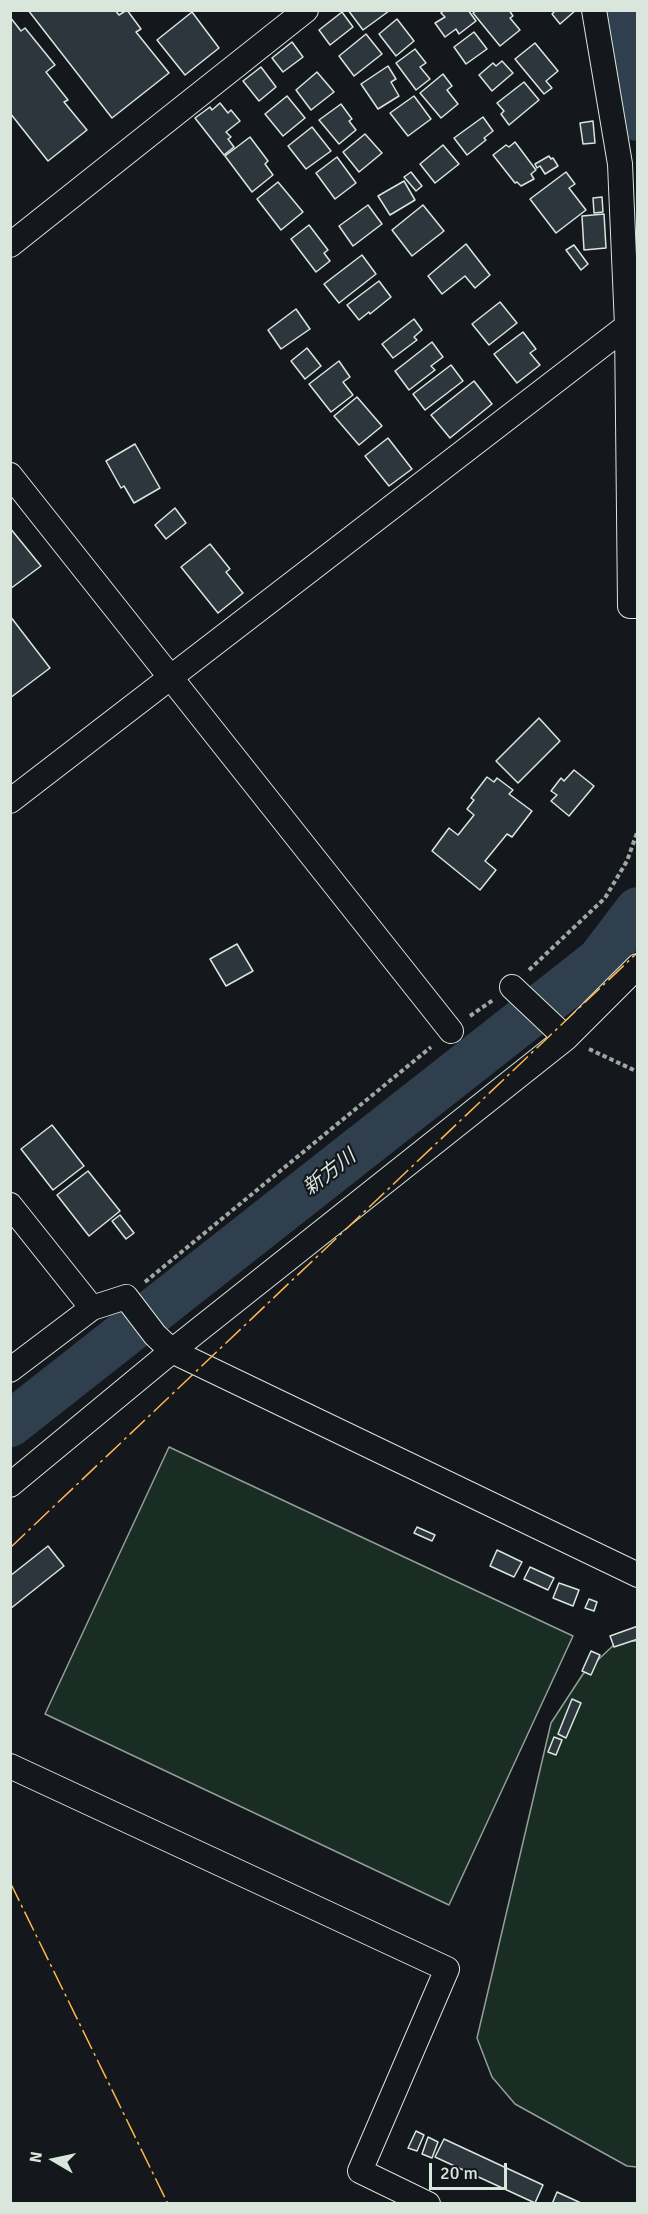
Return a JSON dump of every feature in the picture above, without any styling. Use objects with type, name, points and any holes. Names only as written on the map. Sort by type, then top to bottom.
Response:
[{"type":"street","points":[[10,245],[306,10]]},
{"type":"street","points":[[594,10],[620,164],[627,326],[634,606]]},
{"type":"street","points":[[10,801],[627,326]]},
{"type":"street","points":[[10,475],[451,1031]]},
{"type":"street","points":[[10,1485],[163,1343],[566,1038],[638,966]]},
{"type":"street","points":[[512,987],[566,1038]]},
{"type":"street","points":[[10,1205],[92,1308]]},
{"type":"street","points":[[10,1370],[92,1308],[126,1297],[163,1343],[638,1575]]},
{"type":"street","points":[[10,1766],[447,1969],[360,2171],[428,2204]]},
{"type":"path","points":[[126,1297],[451,1031],[512,987],[554,944],[605,898],[627,861],[638,830]]},
{"type":"path","points":[[566,1038],[638,1072]]},
{"type":"green space","points":[[169,1447],[573,1636],[449,1905],[45,1714]]},
{"type":"green space","points":[[618,1641],[637,1641],[637,2167],[627,2166],[515,2104],[492,2077],[477,2038],[551,1723],[583,1674]]},
{"type":"building","points":[[28,10],[115,10],[119,15],[127,10],[141,29],[136,32],[169,73],[112,118]]},
{"type":"building","points":[[348,10],[388,10],[389,11],[363,30]]},
{"type":"building","points":[[444,10],[468,10],[476,21],[459,34],[456,29],[445,37],[435,23],[445,17],[441,13]]},
{"type":"building","points":[[477,10],[509,10],[513,16],[510,18],[520,30],[500,46],[473,13]]},
{"type":"building","points":[[556,10],[576,10],[560,24],[552,14]]},
{"type":"building","points":[[192,12],[219,48],[185,75],[157,40]]},
{"type":"building","points":[[342,12],[353,27],[330,45],[319,30]]},
{"type":"building","points":[[10,17],[21,31],[25,28],[55,65],[46,72],[68,100],[64,102],[87,130],[48,161],[10,113]]},
{"type":"building","points":[[397,19],[414,41],[396,56],[379,34]]},
{"type":"building","points":[[474,32],[487,49],[466,64],[454,47]]},
{"type":"building","points":[[366,34],[382,54],[354,76],[339,56]]},
{"type":"building","points":[[292,42],[303,57],[283,72],[272,58]]},
{"type":"building","points":[[535,43],[558,71],[546,81],[552,88],[544,94],[515,59]]},
{"type":"building","points":[[415,49],[426,63],[420,67],[430,79],[416,90],[396,63]]},
{"type":"building","points":[[502,61],[513,73],[492,91],[479,75],[493,63],[496,66]]},
{"type":"building","points":[[388,66],[396,79],[391,82],[399,96],[378,109],[361,84]]},
{"type":"building","points":[[261,67],[276,87],[259,101],[243,81]]},
{"type":"building","points":[[317,72],[334,92],[311,110],[296,90]]},
{"type":"building","points":[[443,74],[452,86],[447,90],[458,104],[441,118],[420,93]]},
{"type":"building","points":[[524,82],[539,100],[509,125],[501,114],[504,111],[497,103]]},
{"type":"building","points":[[287,96],[305,118],[283,136],[265,114]]},
{"type":"building","points":[[414,96],[431,119],[408,136],[390,113]]},
{"type":"building","points":[[220,103],[228,113],[231,110],[240,121],[226,132],[231,137],[228,139],[234,147],[224,155],[195,118],[210,107],[212,110]]},
{"type":"building","points":[[341,104],[352,119],[349,121],[356,130],[339,144],[319,120]]},
{"type":"building","points":[[483,117],[493,131],[484,138],[486,140],[467,155],[454,138]]},
{"type":"building","points":[[593,121],[595,143],[583,144],[580,123]]},
{"type":"building","points":[[312,127],[331,151],[306,169],[288,146]]},
{"type":"building","points":[[365,134],[382,153],[359,172],[343,152]]},
{"type":"building","points":[[250,137],[268,161],[265,164],[273,175],[252,192],[225,156]]},
{"type":"building","points":[[515,142],[536,170],[531,174],[534,179],[521,186],[515,183],[493,155],[506,145],[509,147]]},
{"type":"building","points":[[443,145],[459,164],[435,183],[420,164]]},
{"type":"building","points":[[549,156],[558,166],[545,174],[540,166],[537,168],[535,164]]},
{"type":"building","points":[[337,157],[356,183],[335,199],[316,173]]},
{"type":"building","points":[[411,172],[422,186],[416,191],[404,177]]},
{"type":"building","points":[[566,172],[575,184],[569,188],[586,210],[556,233],[530,199]]},
{"type":"building","points":[[404,181],[415,200],[390,215],[378,196]]},
{"type":"building","points":[[278,182],[303,212],[281,230],[257,199]]},
{"type":"building","points":[[602,197],[603,212],[594,213],[593,198]]},
{"type":"building","points":[[368,205],[382,224],[353,246],[339,226]]},
{"type":"building","points":[[423,205],[444,231],[412,256],[392,230]]},
{"type":"building","points":[[604,214],[606,248],[584,250],[582,216]]},
{"type":"building","points":[[309,225],[328,250],[324,253],[330,261],[316,272],[291,239]]},
{"type":"building","points":[[466,244],[490,275],[475,288],[465,276],[442,294],[428,276]]},
{"type":"building","points":[[574,245],[588,264],[581,270],[566,250]]},
{"type":"building","points":[[362,255],[376,274],[339,303],[324,284]]},
{"type":"building","points":[[379,281],[391,297],[359,320],[347,305]]},
{"type":"building","points":[[500,302],[517,323],[489,345],[472,324]]},
{"type":"building","points":[[296,309],[310,329],[281,349],[268,330]]},
{"type":"building","points":[[414,319],[422,330],[414,337],[417,340],[393,358],[382,344]]},
{"type":"building","points":[[523,332],[536,349],[530,353],[540,365],[517,383],[494,354]]},
{"type":"building","points":[[432,342],[443,357],[431,366],[435,370],[409,390],[395,371]]},
{"type":"building","points":[[307,348],[321,366],[305,379],[291,361]]},
{"type":"building","points":[[339,361],[350,377],[343,382],[353,395],[331,412],[309,384]]},
{"type":"building","points":[[451,365],[463,381],[425,410],[413,394]]},
{"type":"building","points":[[474,381],[492,404],[450,438],[431,415]]},
{"type":"building","points":[[357,397],[382,426],[359,445],[334,416]]},
{"type":"building","points":[[388,438],[412,469],[389,486],[365,456]]},
{"type":"building","points":[[135,444],[160,488],[134,503],[124,486],[121,488],[106,461]]},
{"type":"building","points":[[175,508],[186,523],[166,539],[155,525]]},
{"type":"building","points":[[10,528],[41,566],[10,589]]},
{"type":"building","points":[[210,544],[230,569],[226,572],[243,593],[218,613],[181,567]]},
{"type":"building","points":[[10,616],[50,668],[10,698]]},
{"type":"building","points":[[539,718],[560,741],[518,783],[496,761]]},
{"type":"building","points":[[574,770],[594,786],[569,816],[551,801],[557,795],[551,791],[561,778],[564,781]]},
{"type":"building","points":[[487,777],[494,782],[497,778],[513,790],[509,794],[532,811],[512,837],[507,834],[485,861],[496,870],[480,890],[432,851],[449,828],[458,835],[474,815],[467,809],[474,800],[471,798]]},
{"type":"building","points":[[237,944],[253,971],[226,986],[210,959]]},
{"type":"building","points":[[52,1125],[84,1166],[53,1190],[21,1149]]},
{"type":"building","points":[[88,1171],[120,1211],[89,1236],[57,1195]]},
{"type":"building","points":[[120,1215],[134,1233],[126,1239],[112,1221]]},
{"type":"building","points":[[417,1527],[435,1535],[432,1541],[414,1533]]},
{"type":"building","points":[[48,1546],[64,1566],[10,1609],[10,1576]]},
{"type":"building","points":[[497,1550],[522,1562],[514,1577],[490,1566]]},
{"type":"building","points":[[530,1567],[554,1578],[548,1590],[524,1579]]},
{"type":"building","points":[[559,1583],[579,1590],[573,1606],[553,1598]]},
{"type":"building","points":[[589,1599],[597,1602],[594,1611],[585,1608]]},
{"type":"building","points":[[638,1626],[638,1639],[614,1647],[610,1636]]},
{"type":"building","points":[[591,1651],[600,1655],[591,1675],[582,1671]]},
{"type":"building","points":[[572,1699],[581,1703],[566,1738],[558,1734]]},
{"type":"building","points":[[554,1737],[562,1740],[556,1755],[548,1752]]},
{"type":"building","points":[[416,2131],[424,2135],[417,2151],[408,2148]]},
{"type":"building","points":[[428,2137],[438,2142],[432,2158],[422,2154]]},
{"type":"building","points":[[444,2139],[543,2185],[535,2203],[435,2157]]},
{"type":"building","points":[[557,2192],[581,2203],[581,2204],[552,2204]]},
{"type":"waterway","name":"新方川","points":[[626,10],[638,118]]},
{"type":"waterway","name":"新方川","points":[[10,1424],[600,960],[638,910]]},
{"type":"power","points":[[10,1548],[638,952]]},
{"type":"power","points":[[10,1882],[168,2204]]}]
